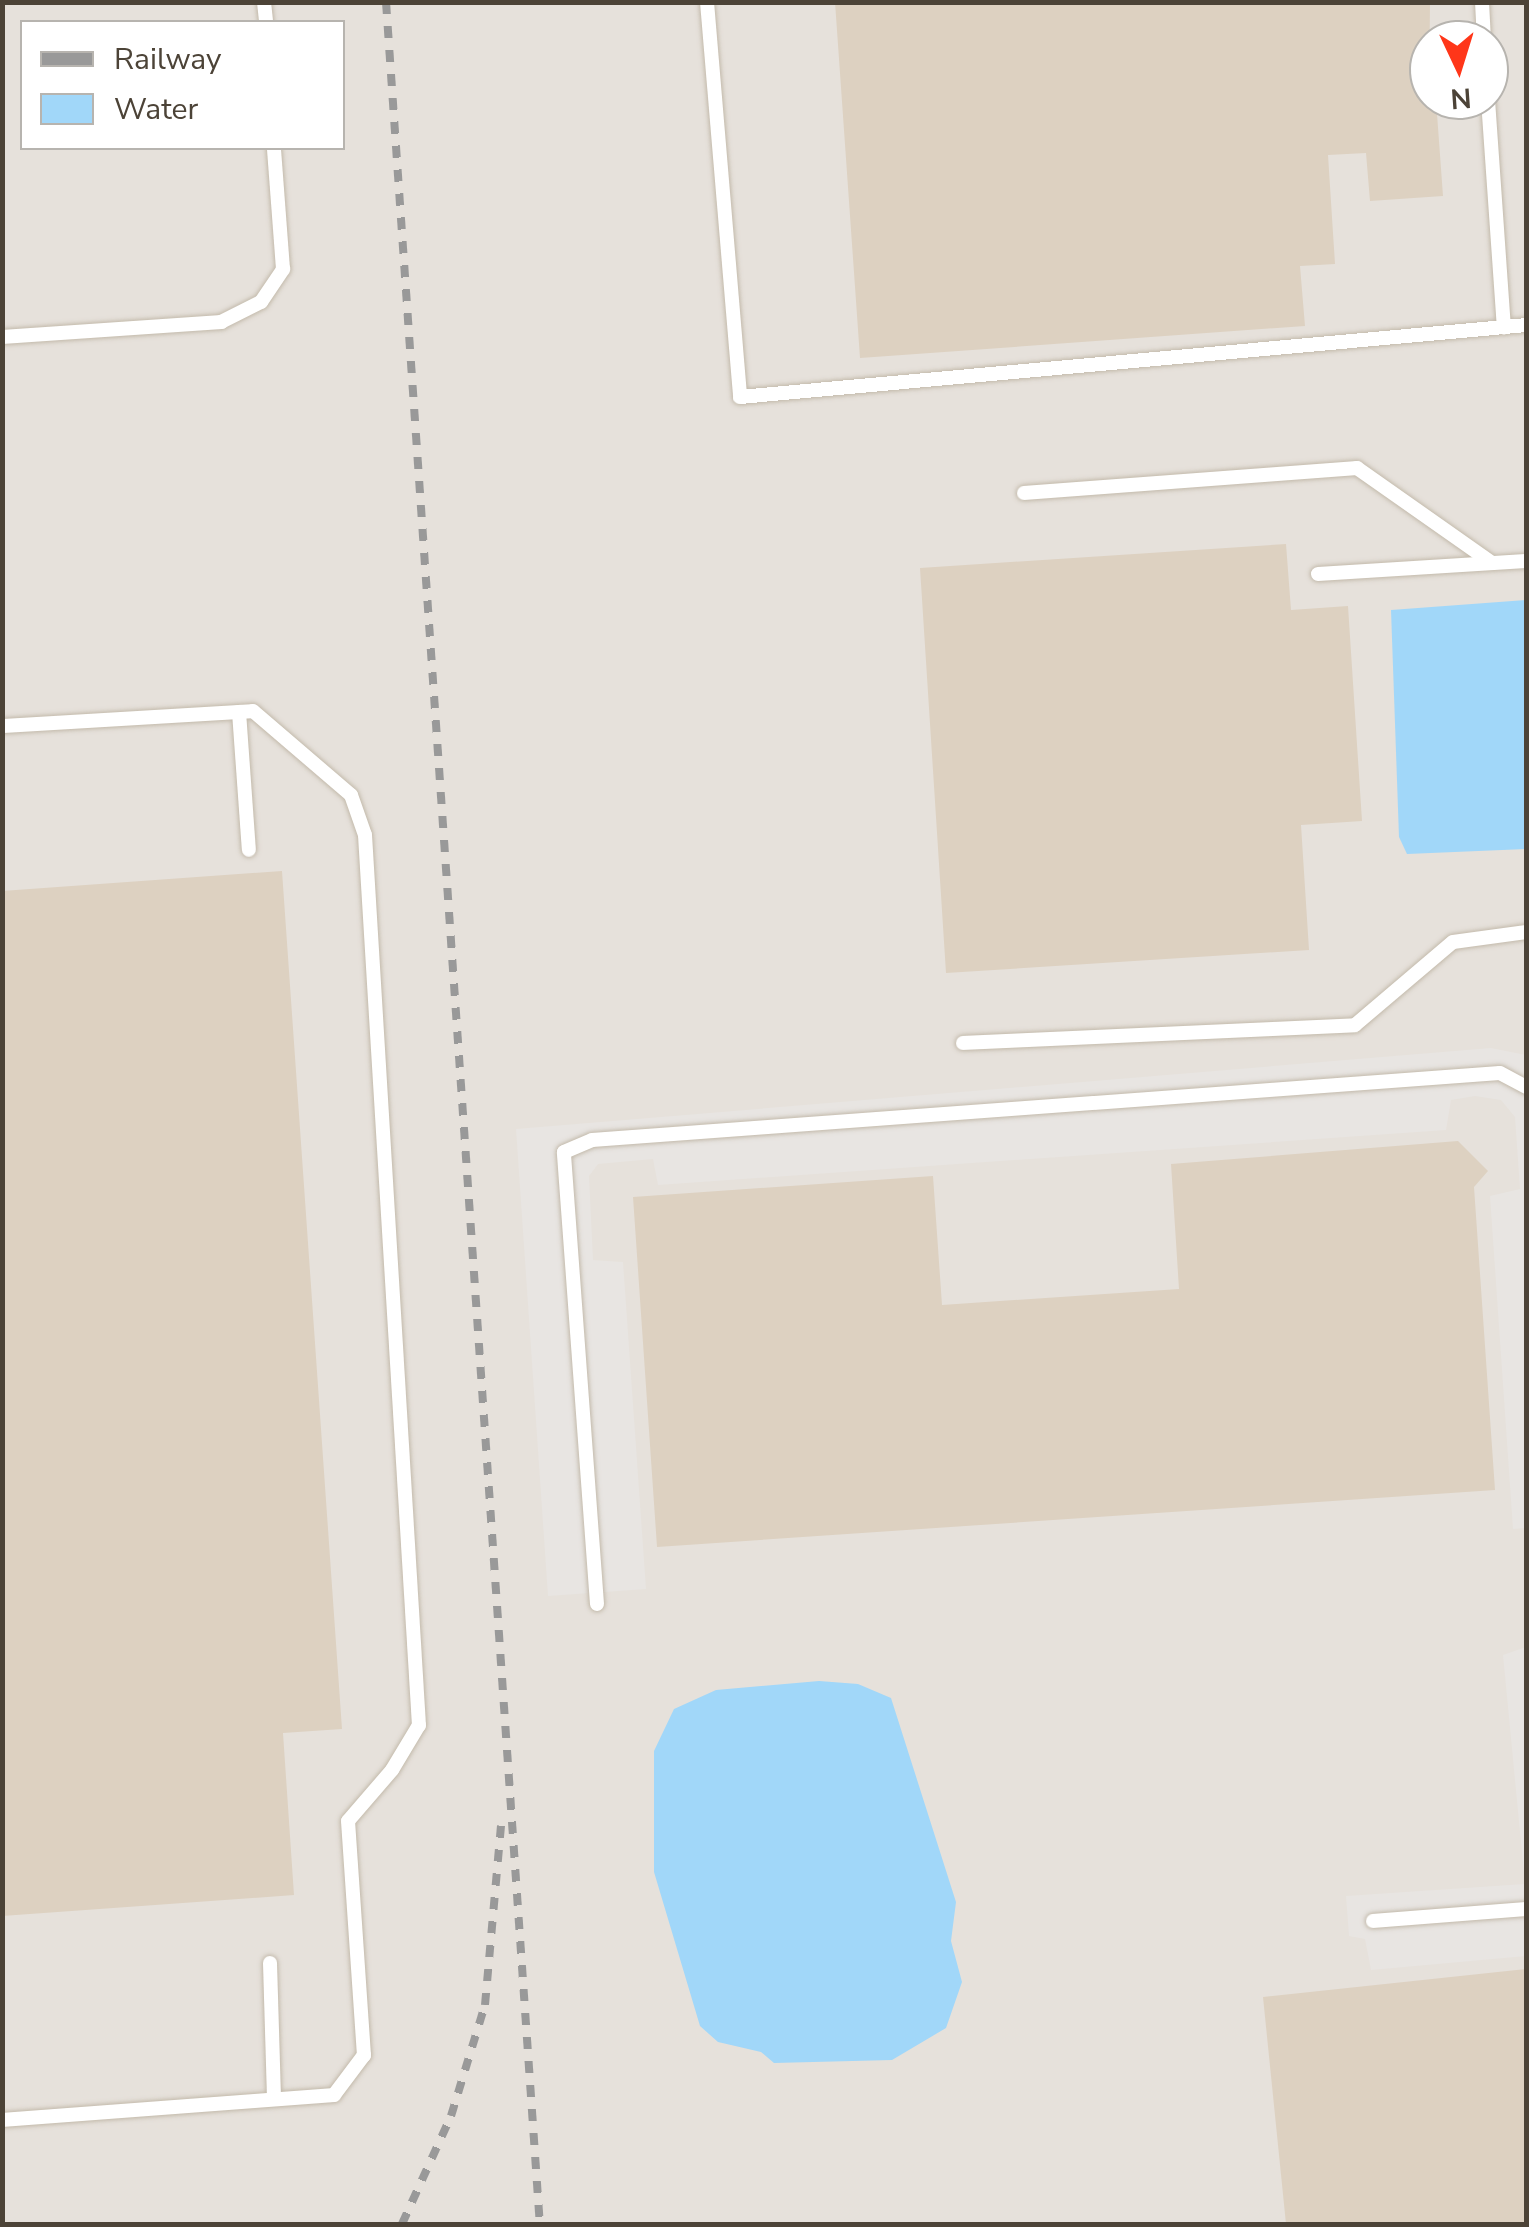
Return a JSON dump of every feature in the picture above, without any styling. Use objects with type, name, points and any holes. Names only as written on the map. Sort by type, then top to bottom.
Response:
[{"type":"lane","points":[[707,2],[740,397],[1526,325]]},
{"type":"lane","points":[[1489,120],[1504,327]]},
{"type":"lane","points":[[2,337],[221,322],[261,302],[283,269],[274,150]]},
{"type":"lane","points":[[1024,493],[1356,468],[1492,563]]},
{"type":"lane","points":[[1318,574],[1526,561]]},
{"type":"lane","points":[[2,726],[254,710],[351,795],[365,835],[419,1725],[392,1770],[348,1820],[364,2055],[334,2095],[2,2120]]},
{"type":"lane","points":[[239,712],[248,850]]},
{"type":"lane","points":[[963,1043],[1355,1024],[1454,942],[1526,932]]},
{"type":"lane","points":[[597,1604],[564,1152],[592,1140],[1500,1073],[1526,1087]]},
{"type":"lane","points":[[1373,1921],[1526,1909]]},
{"type":"lane","points":[[270,1964],[274,2100]]},
{"type":"shaded area","points":[[3,3],[1526,3],[1526,2224],[3,2224]]},
{"type":"shaded area","points":[[1491,1048],[1526,1055],[1526,1528],[1513,1529],[1490,1196],[1520,1189],[1515,1117],[1501,1100],[1475,1096],[1451,1100],[1446,1130],[658,1185],[653,1159],[598,1164],[589,1176],[593,1260],[623,1262],[646,1589],[548,1596],[516,1129]]},
{"type":"shaded area","points":[[1526,1647],[1526,1956],[1371,1970],[1365,1939],[1349,1936],[1346,1896],[1525,1884],[1503,1655]]},
{"type":"water","points":[[1526,600],[1526,849],[1407,854],[1399,837],[1391,610]]},
{"type":"water","points":[[819,1681],[858,1684],[891,1698],[956,1902],[951,1941],[962,1982],[946,2028],[892,2060],[774,2063],[761,2052],[718,2042],[700,2026],[654,1872],[654,1751],[674,1709],[716,1690]]},
{"type":"building","points":[[835,2],[1430,2],[1430,20],[1409,20],[1409,120],[1437,120],[1443,196],[1370,201],[1366,153],[1328,155],[1335,264],[1300,266],[1305,326],[860,358]]},
{"type":"building","points":[[1286,544],[1291,610],[1348,606],[1362,821],[1301,825],[1309,950],[946,973],[920,568]]},
{"type":"building","points":[[282,871],[342,1729],[283,1733],[294,1895],[2,1916],[2,891]]},
{"type":"building","points":[[1458,1141],[1488,1171],[1474,1187],[1495,1490],[657,1547],[633,1197],[933,1176],[942,1305],[1179,1289],[1171,1164]]},
{"type":"building","points":[[1526,1969],[1526,2224],[1286,2224],[1263,1997]]},
{"type":"railway","points":[[386,2],[540,2224]]},
{"type":"railway","points":[[402,2224],[451,2116],[485,2005],[501,1826]]}]
